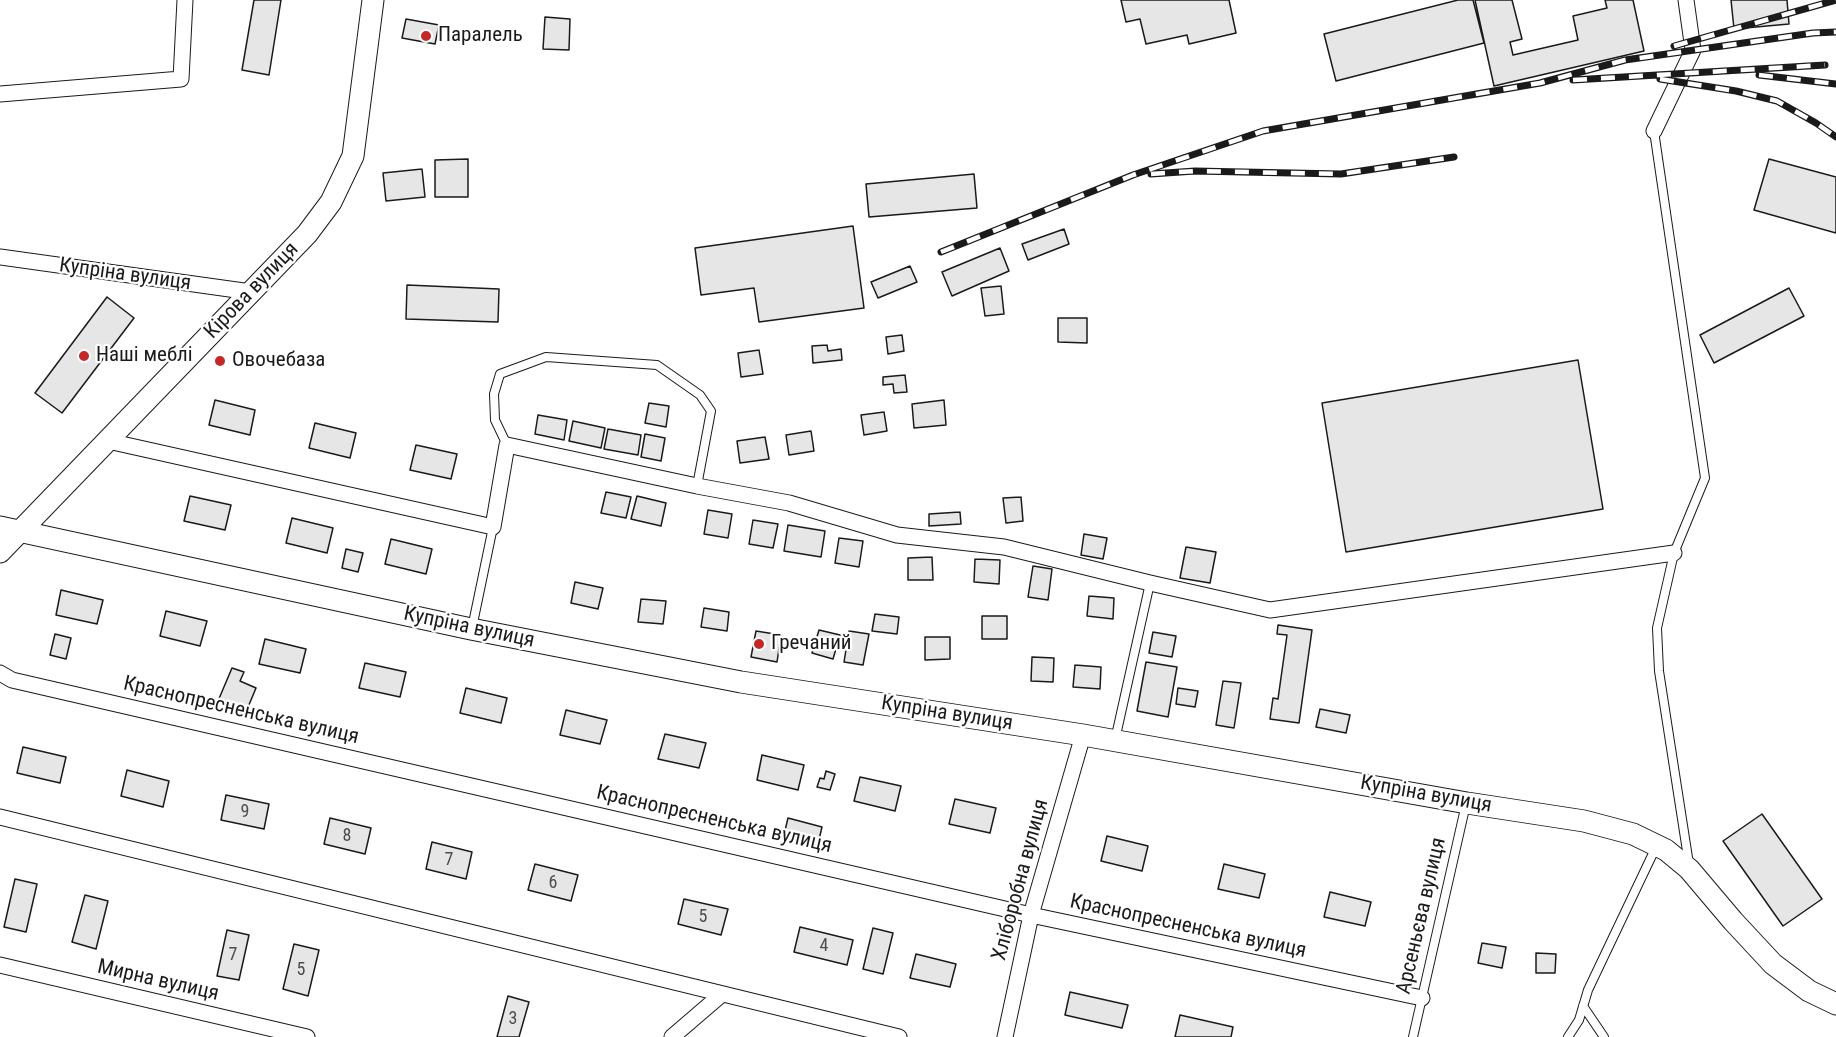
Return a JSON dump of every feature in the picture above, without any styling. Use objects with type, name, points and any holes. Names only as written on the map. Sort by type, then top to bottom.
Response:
[{"type":"main road","name":"Кірова вулиця","points":[[0,552],[10,529],[108,441],[307,234],[331,202],[352,156],[373,0]]},
{"type":"main road","name":"Купріна вулиця","points":[[10,529],[471,629],[741,682],[1083,735],[1467,803],[1584,821],[1633,834],[1666,850],[1689,869],[1773,964],[1809,991],[1836,1004]]},
{"type":"street","points":[[0,94],[181,80],[185,0]]},
{"type":"street","points":[[1654,131],[1693,50],[1686,0]]},
{"type":"street","name":"Купріна вулиця","points":[[0,257],[251,292]]},
{"type":"street","points":[[108,441],[493,527],[507,445],[697,486],[789,503],[897,535],[1004,547],[1270,610],[1674,553]]},
{"type":"street","name":"Краснопресненська вулиця","points":[[0,673],[12,680],[1031,915],[1422,998]]},
{"type":"street","name":"Хліборобна вулиця","points":[[1005,1037],[1031,915],[1083,735]]},
{"type":"street","points":[[0,817],[899,1037]]},
{"type":"street","name":"Мирна вулиця","points":[[0,965],[307,1037]]},
{"type":"street","points":[[672,1037],[722,994]]},
{"type":"lane","points":[[1654,131],[1705,478],[1674,553],[1657,628],[1659,671],[1689,869]]},
{"type":"lane","points":[[507,445],[495,420],[494,394],[500,374],[546,357],[657,364],[700,395],[711,411],[697,486]]},
{"type":"lane","points":[[471,629],[493,527]]},
{"type":"lane","points":[[1115,741],[1150,583]]},
{"type":"lane","name":"Арсеньєва вулиця","points":[[1413,1037],[1467,803]]},
{"type":"lane","points":[[1568,1037],[1579,1020],[1588,990],[1656,846]]},
{"type":"lane","points":[[1583,1006],[1604,1037]]},
{"type":"path","points":[[1678,82],[1736,91],[1777,101],[1836,137]]},
{"type":"building","points":[[254,0],[281,0],[269,75],[242,70]]},
{"type":"building","points":[[1121,0],[1229,0],[1236,33],[1189,44],[1187,35],[1146,44],[1140,19],[1126,22]]},
{"type":"building","points":[[1458,0],[1473,0],[1484,43],[1336,81],[1324,34]]},
{"type":"building","points":[[1475,0],[1512,0],[1522,39],[1510,42],[1513,55],[1578,40],[1573,16],[1607,8],[1605,0],[1633,0],[1644,51],[1494,86]]},
{"type":"building","points":[[1731,0],[1787,0],[1789,24],[1734,29]]},
{"type":"building","points":[[545,17],[570,19],[569,50],[543,49]]},
{"type":"building","points":[[406,19],[439,25],[435,44],[402,38]]},
{"type":"building","points":[[468,159],[468,197],[435,197],[435,160]]},
{"type":"building","points":[[1769,159],[1836,177],[1836,233],[1754,210]]},
{"type":"building","points":[[422,169],[425,197],[386,201],[383,173]]},
{"type":"building","points":[[974,174],[977,208],[869,217],[866,184]]},
{"type":"building","points":[[853,226],[864,308],[759,322],[754,288],[701,295],[695,248]]},
{"type":"building","points":[[1064,229],[1069,244],[1028,260],[1022,244]]},
{"type":"building","points":[[1000,248],[1009,271],[952,296],[942,272]]},
{"type":"building","points":[[910,266],[917,282],[878,298],[871,282]]},
{"type":"building","points":[[407,285],[499,289],[498,322],[406,319]]},
{"type":"building","points":[[1001,286],[1004,314],[985,316],[981,288]]},
{"type":"building","points":[[1789,288],[1804,316],[1714,363],[1700,335]]},
{"type":"building","name":"Наші меблі","points":[[107,297],[134,318],[62,413],[35,393]]},
{"type":"building","points":[[1058,318],[1087,318],[1087,343],[1058,342]]},
{"type":"building","points":[[902,335],[904,351],[888,354],[886,337]]},
{"type":"building","points":[[827,345],[828,351],[841,349],[842,360],[813,363],[812,346]]},
{"type":"building","points":[[759,350],[763,374],[741,377],[738,353]]},
{"type":"building","points":[[1578,360],[1603,509],[1346,552],[1322,403]]},
{"type":"building","points":[[905,375],[907,392],[894,393],[893,384],[883,385],[883,377]]},
{"type":"building","points":[[215,400],[255,410],[250,435],[209,425]]},
{"type":"building","points":[[944,400],[946,425],[914,428],[912,404]]},
{"type":"building","points":[[649,403],[669,406],[666,427],[645,423]]},
{"type":"building","points":[[884,412],[887,431],[864,435],[861,415]]},
{"type":"building","points":[[538,415],[567,420],[564,440],[535,434]]},
{"type":"building","points":[[573,421],[605,428],[601,448],[569,441]]},
{"type":"building","points":[[315,423],[356,433],[350,458],[309,448]]},
{"type":"building","points":[[608,429],[641,435],[638,455],[604,449]]},
{"type":"building","points":[[811,431],[814,451],[789,455],[786,435]]},
{"type":"building","points":[[645,434],[665,438],[661,461],[641,457]]},
{"type":"building","points":[[765,437],[769,459],[740,463],[737,441]]},
{"type":"building","points":[[416,445],[457,454],[451,479],[410,470]]},
{"type":"building","points":[[606,492],[631,497],[626,518],[601,513]]},
{"type":"building","points":[[190,496],[231,505],[225,530],[184,521]]},
{"type":"building","points":[[637,496],[666,503],[661,526],[631,519]]},
{"type":"building","points":[[1021,497],[1023,521],[1006,523],[1003,498]]},
{"type":"building","points":[[708,510],[732,514],[728,538],[704,534]]},
{"type":"building","points":[[960,512],[961,524],[929,526],[929,514]]},
{"type":"building","points":[[292,518],[333,528],[327,553],[286,543]]},
{"type":"building","points":[[753,520],[778,524],[773,548],[749,544]]},
{"type":"building","points":[[788,525],[825,531],[821,557],[784,551]]},
{"type":"building","points":[[1084,534],[1107,538],[1103,559],[1081,555]]},
{"type":"building","points":[[839,538],[863,541],[859,567],[835,563]]},
{"type":"building","points":[[391,539],[432,549],[426,574],[385,564]]},
{"type":"building","points":[[1186,547],[1216,552],[1210,583],[1180,578]]},
{"type":"building","points":[[346,549],[363,553],[358,572],[342,568]]},
{"type":"building","points":[[932,557],[933,580],[908,580],[908,558]]},
{"type":"building","points":[[975,559],[1000,560],[999,584],[974,582]]},
{"type":"building","points":[[1033,566],[1052,569],[1048,600],[1028,597]]},
{"type":"building","points":[[575,582],[603,588],[598,609],[571,603]]},
{"type":"building","points":[[61,590],[103,600],[97,624],[56,615]]},
{"type":"building","points":[[1089,596],[1114,598],[1113,619],[1087,616]]},
{"type":"building","points":[[641,599],[666,601],[663,624],[638,622]]},
{"type":"building","points":[[704,608],[729,612],[727,631],[701,627]]},
{"type":"building","points":[[166,611],[207,621],[200,646],[160,636]]},
{"type":"building","points":[[875,614],[899,617],[897,634],[872,631]]},
{"type":"building","points":[[982,616],[1007,616],[1007,639],[982,639]]},
{"type":"building","points":[[1278,625],[1312,630],[1299,723],[1270,719],[1273,698],[1278,699],[1287,635],[1277,634]]},
{"type":"building","points":[[819,630],[840,635],[833,659],[812,653]]},
{"type":"building","points":[[756,631],[781,635],[777,662],[751,657]]},
{"type":"building","points":[[849,631],[869,634],[863,665],[844,662]]},
{"type":"building","points":[[1153,632],[1176,636],[1172,657],[1149,653]]},
{"type":"building","points":[[55,634],[71,638],[66,659],[50,655]]},
{"type":"building","points":[[925,637],[950,637],[950,659],[925,660]]},
{"type":"building","points":[[265,639],[306,649],[300,673],[259,664]]},
{"type":"building","points":[[1032,657],[1054,658],[1053,682],[1031,681]]},
{"type":"building","points":[[1146,662],[1177,667],[1168,717],[1137,711]]},
{"type":"building","points":[[365,663],[406,672],[400,697],[359,688]]},
{"type":"building","points":[[1075,665],[1101,667],[1100,689],[1073,687]]},
{"type":"building","points":[[232,668],[244,672],[240,681],[256,688],[246,712],[218,701]]},
{"type":"building","points":[[1223,681],[1241,683],[1234,728],[1216,725]]},
{"type":"building","points":[[466,688],[507,698],[501,723],[460,713]]},
{"type":"building","points":[[1178,688],[1198,691],[1195,707],[1176,704]]},
{"type":"building","points":[[1320,709],[1350,715],[1346,733],[1316,727]]},
{"type":"building","points":[[566,710],[607,720],[600,744],[560,735]]},
{"type":"building","points":[[665,734],[706,743],[699,768],[658,759]]},
{"type":"building","points":[[23,747],[66,757],[60,783],[17,773]]},
{"type":"building","points":[[762,755],[804,765],[798,790],[757,780]]},
{"type":"building","points":[[127,770],[169,781],[163,807],[121,796]]},
{"type":"building","points":[[826,771],[835,774],[830,790],[817,787],[820,778],[824,779]]},
{"type":"building","points":[[860,777],[901,786],[895,811],[854,801]]},
{"type":"building","points":[[226,795],[269,804],[264,829],[221,820]]},
{"type":"building","points":[[955,799],[996,808],[990,833],[949,824]]},
{"type":"building","points":[[1762,814],[1822,899],[1783,926],[1723,841]]},
{"type":"building","points":[[330,818],[371,828],[365,854],[324,844]]},
{"type":"building","points":[[788,818],[822,827],[817,848],[783,839]]},
{"type":"building","points":[[1107,836],[1148,846],[1142,871],[1101,861]]},
{"type":"building","points":[[432,842],[472,852],[466,879],[426,869]]},
{"type":"building","points":[[535,864],[578,875],[571,901],[528,890]]},
{"type":"building","points":[[1224,864],[1265,874],[1259,898],[1218,889]]},
{"type":"building","points":[[15,879],[37,884],[26,932],[4,927]]},
{"type":"building","points":[[1330,892],[1371,902],[1365,926],[1324,917]]},
{"type":"building","points":[[85,895],[108,901],[96,949],[72,942]]},
{"type":"building","points":[[684,899],[728,909],[721,935],[678,924]]},
{"type":"building","points":[[800,927],[853,940],[847,965],[794,952]]},
{"type":"building","points":[[873,928],[893,933],[883,974],[863,969]]},
{"type":"building","points":[[227,930],[249,935],[239,980],[217,976]]},
{"type":"building","points":[[1482,943],[1506,947],[1502,968],[1478,963]]},
{"type":"building","points":[[294,944],[319,950],[308,996],[283,989]]},
{"type":"building","points":[[1536,953],[1556,954],[1555,973],[1536,973]]},
{"type":"building","points":[[916,954],[956,964],[950,987],[910,978]]},
{"type":"building","points":[[1070,992],[1128,1005],[1122,1028],[1065,1015]]},
{"type":"building","points":[[508,996],[529,1002],[519,1037],[497,1037]]},
{"type":"building","points":[[1180,1015],[1233,1027],[1231,1037],[1175,1037]]},
{"type":"railway","points":[[1674,46],[1836,0]]},
{"type":"railway","points":[[941,252],[1133,175],[1263,131],[1540,83],[1625,60],[1813,33],[1836,32]]},
{"type":"railway","points":[[1573,80],[1825,65]]},
{"type":"railway","points":[[1759,75],[1836,84]]},
{"type":"railway","points":[[1660,79],[1736,91],[1777,101],[1836,137]]},
{"type":"railway","points":[[1151,174],[1195,171],[1341,174],[1454,157]]},
{"type":"place","name":"Паралель","points":[[426,36]]},
{"type":"place","name":"Наші меблі","points":[[84,356]]},
{"type":"place","name":"Овочебаза","points":[[220,361]]},
{"type":"place","name":"Гречаний","points":[[759,644]]}]
